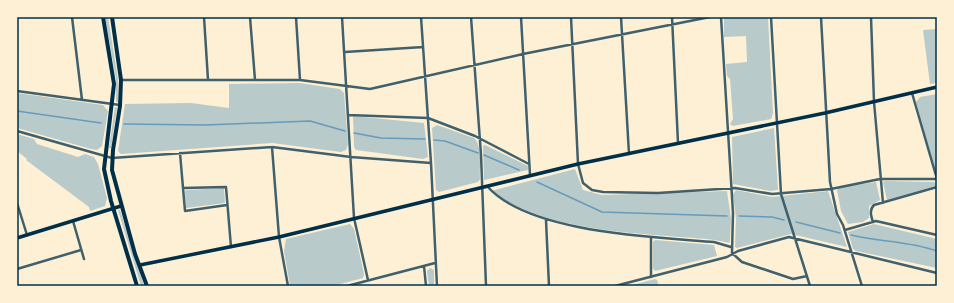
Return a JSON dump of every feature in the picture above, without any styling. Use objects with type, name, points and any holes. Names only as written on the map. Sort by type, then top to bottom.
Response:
[{"type":"highway","points":[[103,17],[114,84],[104,169],[113,208],[137,286]]},
{"type":"highway","points":[[112,17],[121,80],[120,106],[112,158],[112,170],[134,254],[140,265],[146,286]]},
{"type":"main road","points":[[140,265],[279,237],[578,164],[825,113],[937,87]]},
{"type":"main road","points":[[17,238],[121,206]]},
{"type":"street","points":[[72,17],[82,100]]},
{"type":"street","points":[[204,17],[208,80]]},
{"type":"street","points":[[250,17],[255,80]]},
{"type":"street","points":[[296,17],[300,80]]},
{"type":"street","points":[[342,17],[354,218],[368,280]]},
{"type":"street","points":[[421,17],[431,163],[437,286]]},
{"type":"street","points":[[471,17],[480,139],[486,286]]},
{"type":"street","points":[[521,17],[530,175]]},
{"type":"street","points":[[571,17],[578,164],[582,183],[592,190],[658,193],[731,188],[781,194],[831,189],[880,179],[937,179],[912,93]]},
{"type":"street","points":[[622,17],[629,154]]},
{"type":"street","points":[[672,17],[678,143]]},
{"type":"street","points":[[121,80],[300,80],[370,89],[425,78],[523,54],[710,17]]},
{"type":"street","points":[[721,17],[733,213],[732,253],[742,262],[793,279],[807,276]]},
{"type":"street","points":[[770,17],[781,194],[810,286]]},
{"type":"street","points":[[821,17],[825,113],[831,189],[837,214],[845,230],[862,286]]},
{"type":"street","points":[[871,17],[874,102],[883,203]]},
{"type":"street","points":[[345,52],[423,47]]},
{"type":"street","points":[[17,91],[120,106]]},
{"type":"street","points":[[348,115],[428,118],[480,139],[529,164]]},
{"type":"street","points":[[17,131],[112,158],[272,147],[351,157],[431,163]]},
{"type":"street","points":[[272,147],[279,237],[288,286]]},
{"type":"street","points":[[180,153],[185,211],[227,204]]},
{"type":"street","points":[[487,186],[503,200],[546,220],[597,231],[714,242],[731,247]]},
{"type":"street","points":[[183,188],[226,187],[231,247]]},
{"type":"street","points":[[873,222],[871,208],[883,203],[937,188]]},
{"type":"street","points":[[17,204],[27,235]]},
{"type":"street","points":[[546,220],[549,286]]},
{"type":"street","points":[[73,221],[84,259]]},
{"type":"street","points":[[845,230],[873,222],[888,223],[937,235]]},
{"type":"street","points":[[651,237],[651,277]]},
{"type":"street","points":[[615,286],[727,257],[732,253],[789,237],[937,273]]},
{"type":"street","points":[[17,269],[81,250]]},
{"type":"street","points":[[347,286],[435,263]]},
{"type":"street","points":[[424,266],[426,286]]},
{"type":"shaded area","points":[[105,17],[108,17],[118,79],[118,102],[116,102],[116,79]]},
{"type":"shaded area","points":[[724,17],[768,17],[773,113],[771,119],[733,126],[730,124],[733,119],[730,79],[727,76],[726,64],[747,62],[746,36],[724,37]]},
{"type":"shaded area","points":[[937,29],[937,83],[930,84],[923,30]]},
{"type":"shaded area","points":[[299,83],[340,89],[344,93],[348,144],[346,150],[341,152],[272,143],[121,154],[118,151],[125,104],[191,103],[229,108],[229,84]]},
{"type":"shaded area","points":[[17,93],[103,105],[108,111],[102,146],[97,150],[91,149],[17,128]]},
{"type":"shaded area","points":[[937,94],[937,177],[916,102],[920,97]]},
{"type":"shaded area","points":[[115,107],[117,108],[111,148],[109,148]]},
{"type":"shaded area","points":[[353,116],[424,123],[428,157],[423,159],[356,150],[354,147]]},
{"type":"shaded area","points":[[437,125],[474,138],[477,142],[480,152],[480,179],[478,182],[439,192],[436,190],[432,128]]},
{"type":"shaded area","points":[[774,128],[778,190],[770,191],[733,184],[732,137]]},
{"type":"shaded area","points":[[17,134],[34,139],[37,144],[78,157],[85,154],[94,157],[98,164],[107,198],[105,206],[90,211],[89,207],[26,160],[27,159],[17,151]]},
{"type":"shaded area","points":[[485,145],[528,166],[528,170],[484,180],[483,146]]},
{"type":"shaded area","points":[[575,169],[583,190],[602,195],[727,191],[731,219],[730,241],[729,243],[707,239],[623,232],[576,225],[553,220],[530,212],[510,203],[491,191]]},
{"type":"shaded area","points":[[876,182],[880,200],[869,206],[869,218],[863,222],[848,224],[841,211],[837,190],[841,187]]},
{"type":"shaded area","points":[[883,182],[934,182],[936,184],[935,186],[887,200]]},
{"type":"shaded area","points":[[224,188],[225,203],[186,208],[185,191]]},
{"type":"shaded area","points":[[736,190],[772,197],[828,191],[847,247],[791,234],[737,248],[735,247],[736,218],[733,194]]},
{"type":"shaded area","points":[[118,210],[120,210],[144,286],[141,286]]},
{"type":"shaded area","points":[[350,224],[354,229],[364,274],[363,278],[333,286],[290,286],[284,251],[286,239]]},
{"type":"shaded area","points":[[874,224],[937,239],[937,268],[856,251],[853,249],[848,232]]},
{"type":"shaded area","points":[[655,240],[714,245],[717,256],[655,271],[653,268],[653,242]]},
{"type":"shaded area","points":[[430,268],[434,270],[434,286],[429,286],[427,271]]},
{"type":"shaded area","points":[[655,279],[657,280],[659,286],[629,286]]},
{"type":"waterway","points":[[17,111],[101,123]]},
{"type":"waterway","points":[[124,124],[205,125],[310,121],[345,131]]},
{"type":"waterway","points":[[354,133],[381,138],[425,139]]},
{"type":"waterway","points":[[434,140],[445,141],[478,153]]},
{"type":"waterway","points":[[484,155],[519,170]]},
{"type":"waterway","points":[[537,182],[602,212],[727,216]]},
{"type":"waterway","points":[[739,216],[772,217],[784,220]]},
{"type":"waterway","points":[[796,222],[840,233]]},
{"type":"waterway","points":[[851,235],[916,245],[937,251]]}]
